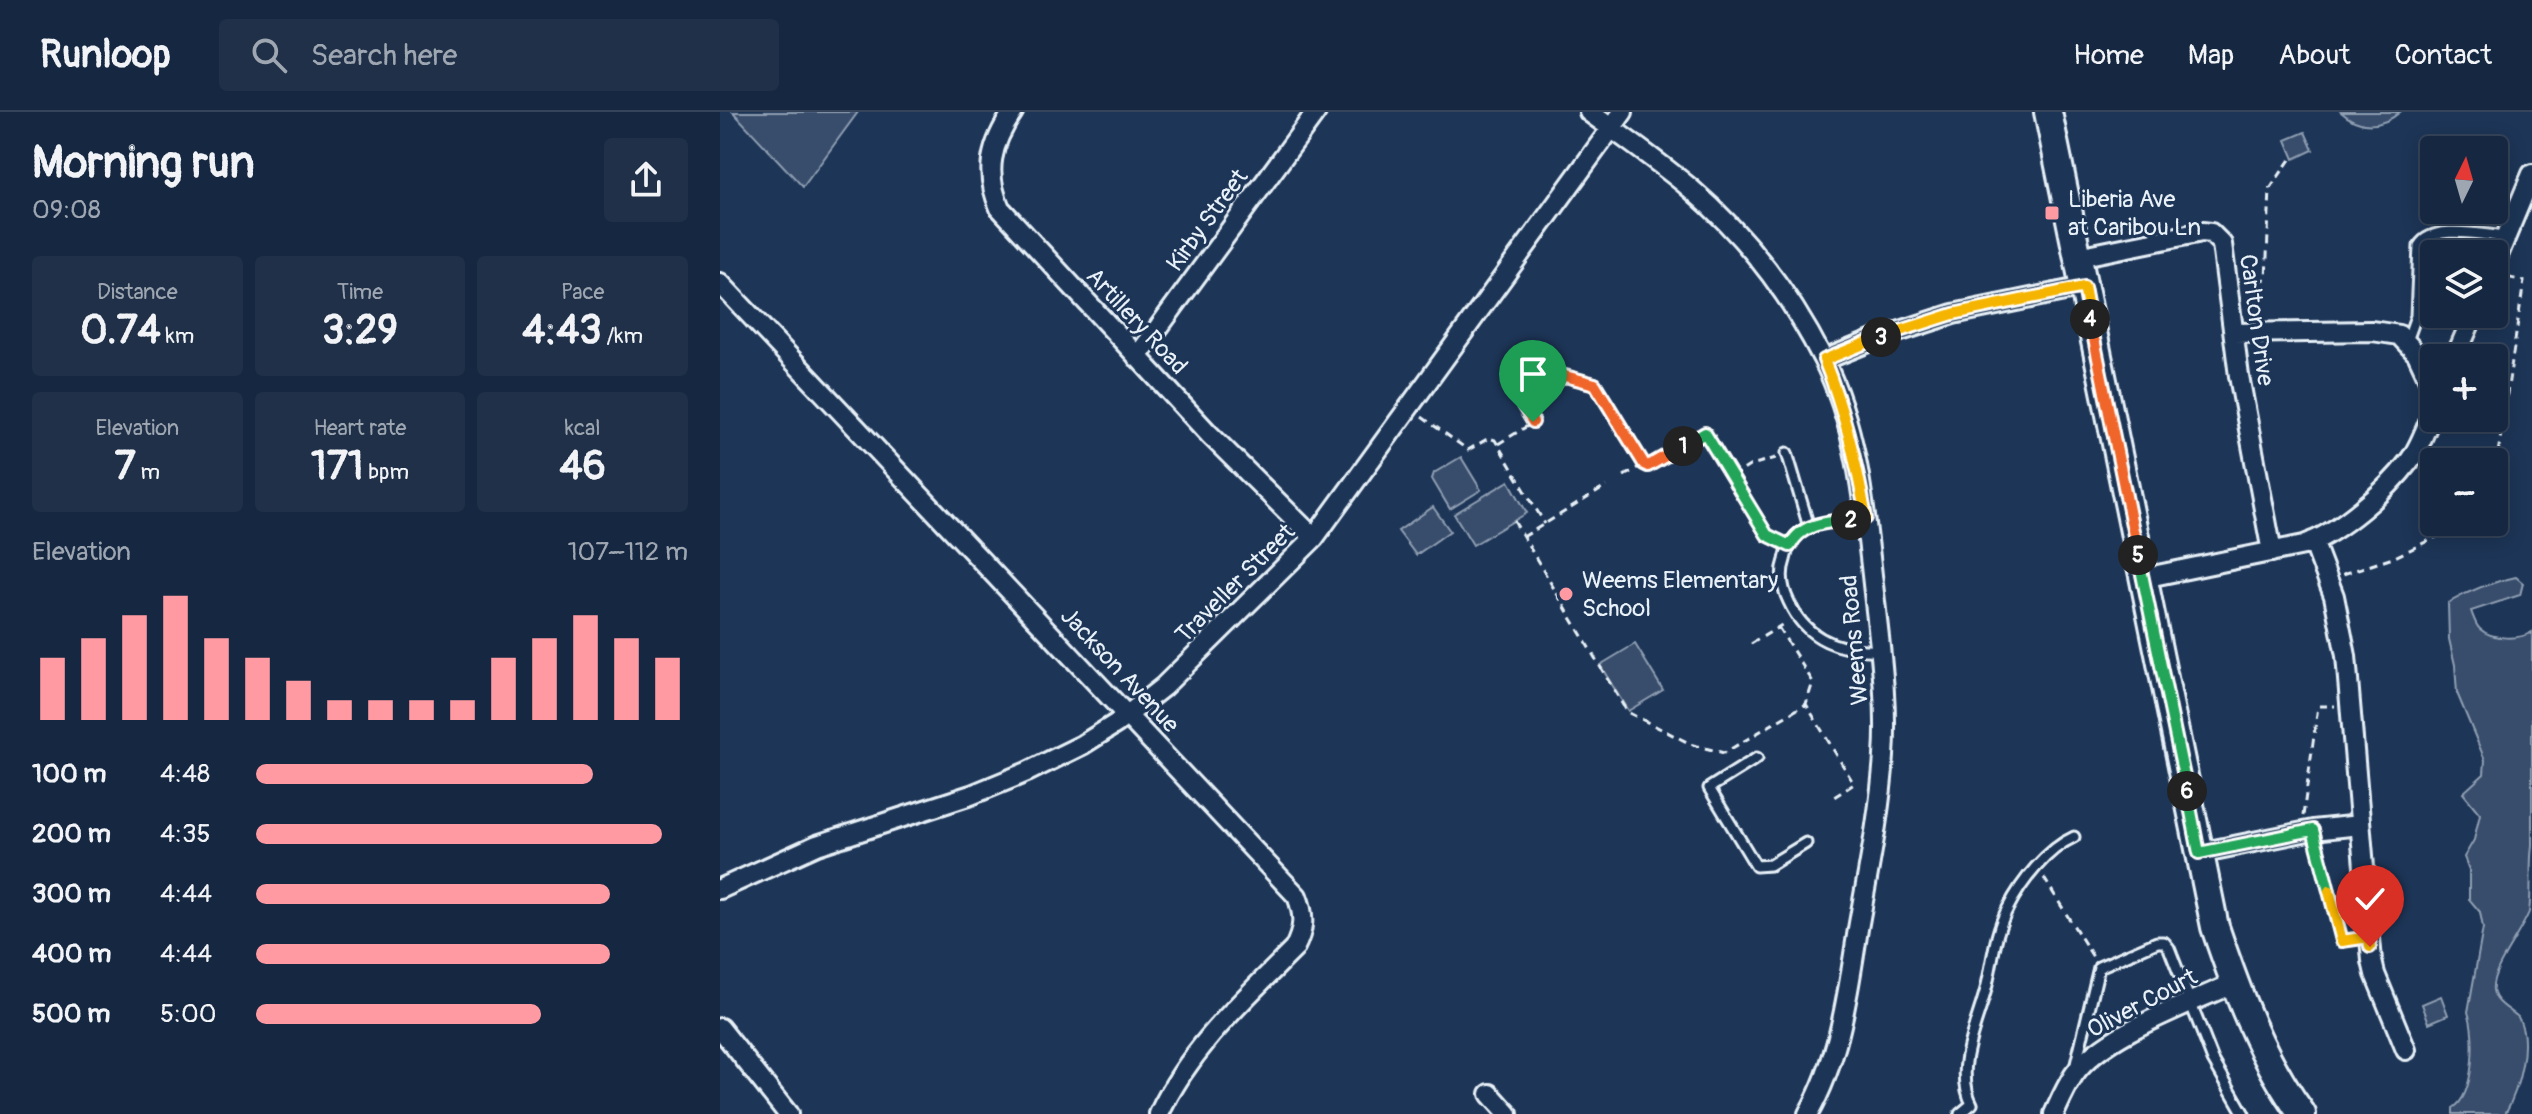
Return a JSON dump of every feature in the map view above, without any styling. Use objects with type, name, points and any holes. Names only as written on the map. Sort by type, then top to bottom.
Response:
[{"type":"main road","points":[[2048,112],[2215,927],[2234,983],[2277,1075],[2302,1114]]},
{"type":"street","name":"Artillery Road","points":[[1013,112],[995,141],[991,158],[990,175],[1000,208],[1137,357],[1314,538]]},
{"type":"street","name":"Kirby Street","points":[[1137,357],[1316,112]]},
{"type":"street","name":"Weems Road","points":[[1589,112],[1689,187],[1742,239],[1797,313],[1824,360],[1846,420],[1858,472],[1881,650],[1884,757],[1843,1017],[1828,1072],[1808,1114]]},
{"type":"street","name":"Traveller Street","points":[[720,889],[817,845],[971,795],[1027,772],[1082,745],[1129,715],[1163,687],[1314,538],[1623,112]]},
{"type":"street","points":[[2505,240],[2532,174]]},
{"type":"street","name":"Carlton Drive","points":[[2078,257],[2207,232],[2222,244],[2239,376],[2272,552]]},
{"type":"street","name":"Jackson Avenue","points":[[720,283],[1297,896],[1304,921],[1294,949],[1207,1038],[1181,1072],[1159,1114]]},
{"type":"street","points":[[1824,360],[1953,314],[2084,287]]},
{"type":"street","points":[[2234,333],[2389,332],[2407,341],[2420,362]]},
{"type":"street","points":[[2143,578],[2313,541],[2367,503],[2401,471],[2416,451],[2424,432]]},
{"type":"street","points":[[2313,541],[2328,579],[2346,656],[2369,937],[2375,974],[2406,1050]]},
{"type":"street","points":[[2199,853],[2309,831],[2360,825]]},
{"type":"street","name":"Oliver Court","points":[[2054,1114],[2072,1077],[2099,1050],[2234,983]]},
{"type":"street","points":[[720,1028],[788,1114]]},
{"type":"street","points":[[1490,1094],[1508,1114]]},
{"type":"lane","points":[[2407,341],[2416,316],[2419,246],[2423,238],[2439,232],[2506,237]]},
{"type":"lane","points":[[1787,454],[1809,527]]},
{"type":"lane","points":[[1866,518],[1830,521],[1799,532],[1790,546],[1782,576],[1795,617],[1811,634],[1842,648],[1881,650]]},
{"type":"lane","points":[[1757,758],[1709,788],[1756,866],[1770,865],[1806,843]]},
{"type":"lane","points":[[1960,1114],[1972,1104],[1966,1085],[1967,1059],[1999,928],[2013,899],[2038,868],[2057,846],[2074,837]]},
{"type":"lane","points":[[2072,1077],[2099,967],[2157,942],[2164,942],[2213,1060],[2244,1114]]},
{"type":"path","points":[[2229,286],[2266,279],[2270,189],[2293,155]]},
{"type":"path","points":[[2499,448],[2524,281],[2508,275]]},
{"type":"path","points":[[1533,422],[1523,405],[1524,401],[1565,376],[1595,384],[1644,464]]},
{"type":"path","points":[[1498,444],[1542,417]]},
{"type":"path","points":[[1424,418],[1468,450],[1489,438],[1495,440],[1545,524]]},
{"type":"path","points":[[1624,476],[1644,464],[1648,466],[1705,433],[1767,535],[1790,546]]},
{"type":"path","points":[[1732,477],[1751,465],[1787,454]]},
{"type":"path","points":[[1523,537],[1607,486]]},
{"type":"path","points":[[1514,521],[1623,706],[1636,719],[1693,745],[1724,753],[1806,704],[1813,682],[1778,627]]},
{"type":"path","points":[[2328,579],[2393,558],[2438,536]]},
{"type":"path","points":[[1751,644],[1795,617]]},
{"type":"path","points":[[1806,704],[1854,784],[1834,797]]},
{"type":"path","points":[[2349,704],[2318,706],[2303,822],[2309,831],[2342,941],[2369,937]]},
{"type":"path","points":[[2038,868],[2099,967]]},
{"type":"shaded area","points":[[733,112],[858,112],[803,187]]},
{"type":"shaded area","points":[[2341,112],[2400,112],[2378,124],[2363,124]]},
{"type":"shaded area","points":[[2305,132],[2313,150],[2294,159],[2286,140]]},
{"type":"shaded area","points":[[1461,457],[1481,490],[1450,509],[1432,479],[1434,473]]},
{"type":"shaded area","points":[[1509,481],[1527,513],[1473,545],[1454,514]]},
{"type":"shaded area","points":[[1433,507],[1450,531],[1416,555],[1398,531]]},
{"type":"shaded area","points":[[2516,577],[2523,583],[2520,595],[2471,611],[2485,633],[2513,637],[2532,632],[2529,912],[2493,982],[2494,995],[2499,1002],[2518,1017],[2524,1052],[2519,1079],[2505,1114],[2453,1114],[2453,1108],[2466,1091],[2470,1078],[2473,1049],[2468,1012],[2483,928],[2480,912],[2469,899],[2469,870],[2464,857],[2474,840],[2480,814],[2463,793],[2484,774],[2485,760],[2457,693],[2449,639],[2448,603],[2481,587]]},
{"type":"shaded area","points":[[1635,644],[1663,690],[1628,711],[1600,665]]},
{"type":"shaded area","points":[[2441,996],[2448,1015],[2429,1023],[2422,1004]]},
{"type":"place","name":"Liberia Ave at Caribou Ln","points":[[2052,213]]},
{"type":"place","name":"Weems Elementary School","points":[[1566,594]]},
{"type":"route","points":[[1533,422],[1523,405],[1524,401],[1565,376],[1595,384],[1648,466],[1705,433],[1767,535],[1790,546],[1799,532],[1809,527],[1830,521],[1866,518],[1846,420],[1824,360],[1953,314],[2084,287],[2199,853],[2313,830],[2342,941],[2369,937],[2370,947]]}]
